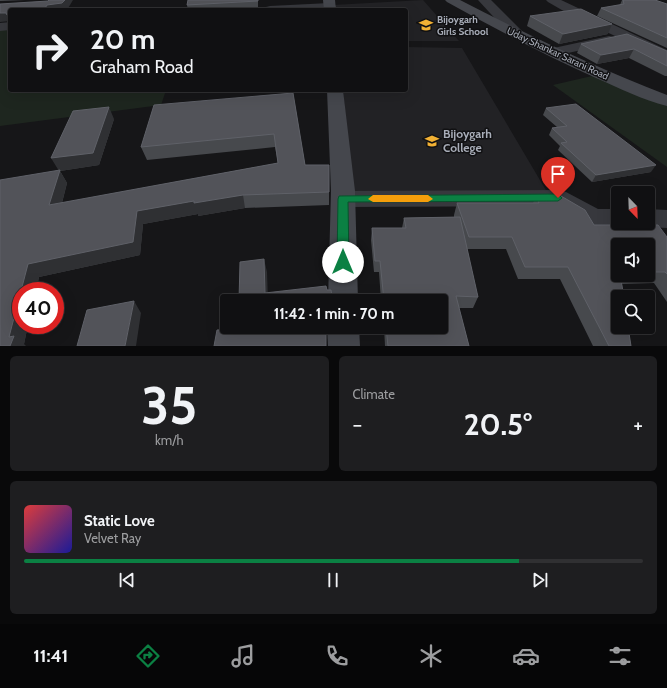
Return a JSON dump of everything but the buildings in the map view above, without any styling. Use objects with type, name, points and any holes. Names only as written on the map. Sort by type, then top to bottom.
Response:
[{"type":"street","name":"Uday Shankar Sarani Road","points":[[450,0],[554,52],[634,89],[667,101]]},
{"type":"street","points":[[484,0],[517,34]]},
{"type":"street","points":[[552,0],[667,56]]},
{"type":"street","points":[[300,8],[329,6]]},
{"type":"street","points":[[554,52],[626,36]]},
{"type":"street","points":[[335,92],[343,199],[343,294]]},
{"type":"street","points":[[343,199],[558,198],[594,218],[611,218]]},
{"type":"street","points":[[655,218],[667,218]]},
{"type":"street","points":[[344,334],[344,346]]},
{"type":"shaded area","name":"Bijoygarh Girls School","points":[[423,0],[459,41],[408,41],[408,8],[333,8],[333,5]]},
{"type":"shaded area","points":[[8,28],[8,92],[165,92],[161,105],[0,126],[0,29]]},
{"type":"shaded area","name":"Bijoygarh College","points":[[408,47],[462,48],[547,192],[353,194],[343,92],[408,92]]},
{"type":"shaded area","points":[[592,76],[667,104],[667,167],[553,85]]},
{"type":"slow traffic","points":[[373,199],[428,199]]},
{"type":"place","name":"Bijoygarh Girls School","points":[[426,25]]},
{"type":"place","name":"Bijoygarh College","points":[[432,141]]},
{"type":"route","points":[[343,262],[343,199],[558,198]]}]
